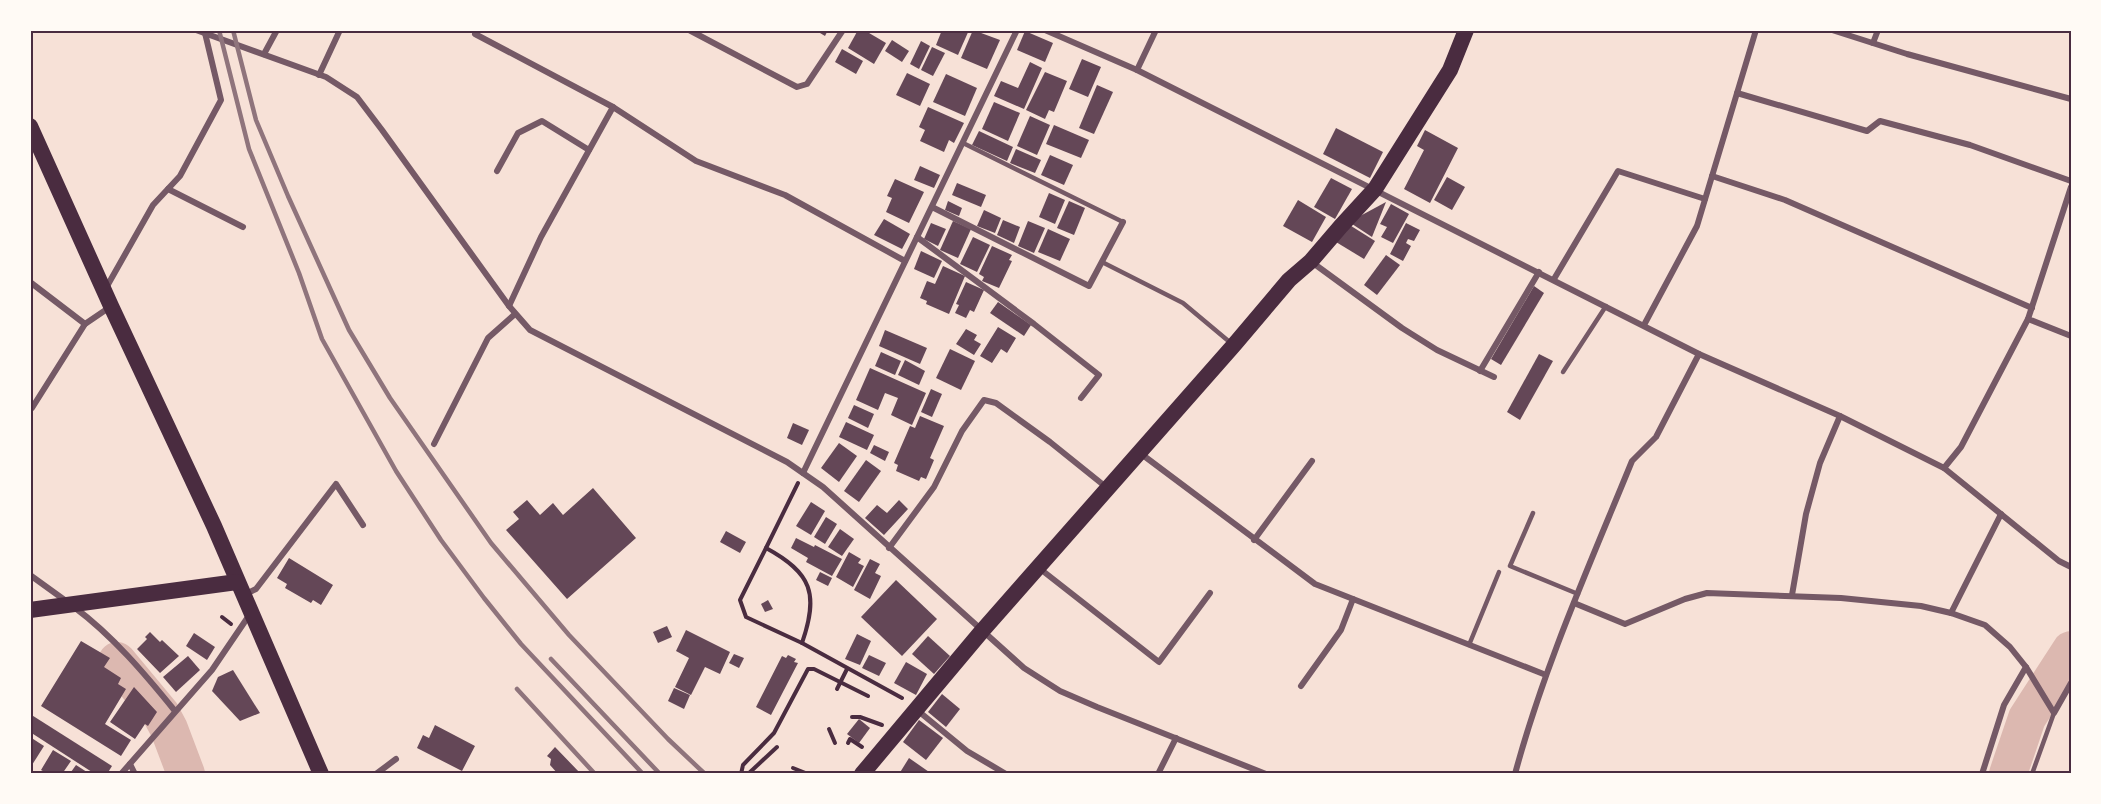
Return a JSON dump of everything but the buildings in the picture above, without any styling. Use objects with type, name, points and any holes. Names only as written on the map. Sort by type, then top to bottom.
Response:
[{"type":"highway","points":[[862,774],[982,631],[1289,280],[1311,261],[1375,189],[1450,70],[1466,30]]},
{"type":"highway","points":[[30,126],[107,299],[214,525],[250,614],[321,774]]},
{"type":"highway","points":[[30,610],[240,588]]},
{"type":"street","points":[[196,30],[319,75],[357,97],[509,306],[530,330],[787,462],[823,488],[1024,668],[1060,691],[1266,774]]},
{"type":"street","points":[[264,54],[277,30]]},
{"type":"street","points":[[319,75],[340,30]]},
{"type":"street","points":[[689,30],[797,87],[807,84],[843,30]]},
{"type":"street","points":[[803,473],[1017,30]]},
{"type":"street","points":[[1045,30],[1137,70],[1699,354],[1840,416],[1944,468],[2059,561],[2071,567]]},
{"type":"street","points":[[1137,70],[1156,30]]},
{"type":"street","points":[[1644,325],[1697,226],[1756,30]]},
{"type":"street","points":[[1832,30],[2071,99]]},
{"type":"street","points":[[1873,43],[1878,30]]},
{"type":"street","points":[[30,407],[32,408],[86,324],[107,299],[153,205],[180,176],[221,100],[205,33]]},
{"type":"street","points":[[475,34],[613,107],[696,161],[785,195],[906,261]]},
{"type":"street","points":[[1737,93],[1867,131],[1880,121],[1970,145],[2071,181]]},
{"type":"street","points":[[509,306],[541,237],[613,107]]},
{"type":"street","points":[[497,171],[518,133],[542,121],[589,150]]},
{"type":"street","points":[[1554,279],[1618,171],[1705,199]]},
{"type":"street","points":[[1712,176],[1785,200],[2032,309]]},
{"type":"street","points":[[1944,468],[1961,447],[2028,319],[2071,187]]},
{"type":"street","points":[[168,189],[243,227]]},
{"type":"street","points":[[932,207],[1089,286],[1123,222]]},
{"type":"street","points":[[917,237],[1099,375],[1081,398]]},
{"type":"street","points":[[1311,261],[1402,328],[1437,350],[1494,377]]},
{"type":"street","points":[[1480,370],[1539,272]]},
{"type":"street","points":[[30,282],[86,324]]},
{"type":"street","points":[[434,444],[488,338],[515,314]]},
{"type":"street","points":[[2028,319],[2071,336]]},
{"type":"street","points":[[1515,774],[1527,728],[1546,675],[1632,461],[1656,437],[1699,354]]},
{"type":"street","points":[[889,548],[934,488],[962,430],[984,400],[996,403],[1107,488]]},
{"type":"street","points":[[1792,595],[1806,514],[1820,463],[1840,416]]},
{"type":"street","points":[[1139,453],[1315,584],[1546,675]]},
{"type":"street","points":[[1254,540],[1312,461]]},
{"type":"street","points":[[240,588],[256,590],[336,484],[363,525]]},
{"type":"street","points":[[1951,613],[2001,514]]},
{"type":"street","points":[[1038,568],[1159,662],[1210,593]]},
{"type":"street","points":[[30,575],[96,624],[175,711]]},
{"type":"street","points":[[1574,603],[1625,624],[1685,599],[1707,593],[1792,595],[1921,606],[1951,613],[1984,625],[2010,646],[2052,710],[2071,683]]},
{"type":"street","points":[[1301,686],[1341,630],[1353,599]]},
{"type":"street","points":[[121,774],[212,670],[250,614]]},
{"type":"street","points":[[1982,774],[2004,705],[2027,669]]},
{"type":"street","points":[[917,710],[967,751],[1006,774]]},
{"type":"street","points":[[1158,774],[1176,738]]},
{"type":"street","points":[[376,774],[396,759]]},
{"type":"street","points":[[130,764],[135,774]]},
{"type":"lane","points":[[963,143],[1123,222]]},
{"type":"lane","points":[[1102,262],[1183,303],[1234,345]]},
{"type":"lane","points":[[1563,372],[1606,306]]},
{"type":"lane","points":[[1533,513],[1510,566],[1578,594]]},
{"type":"lane","points":[[1469,645],[1499,572]]},
{"type":"lane","points":[[2032,774],[2052,710]]},
{"type":"path","points":[[803,473],[740,600],[742,609],[746,617],[802,643],[902,697],[917,710]]},
{"type":"path","points":[[766,548],[797,568],[806,584],[810,600],[810,617],[802,643]]},
{"type":"path","points":[[741,774],[743,765],[774,733],[808,669],[814,669],[868,696]]},
{"type":"path","points":[[837,689],[847,669]]},
{"type":"path","points":[[852,717],[860,717],[882,725]]},
{"type":"path","points":[[829,729],[835,743]]},
{"type":"path","points":[[848,743],[850,739],[862,748]]},
{"type":"path","points":[[748,774],[777,747]]},
{"type":"path","points":[[793,768],[808,774]]},
{"type":"waterway","points":[[2008,774],[2027,718],[2071,650]]},
{"type":"waterway","points":[[117,661],[161,714],[186,774]]},
{"type":"railway","points":[[219,30],[249,149],[299,273],[322,339],[396,471],[441,540],[521,644],[643,774]]},
{"type":"railway","points":[[233,30],[256,120],[288,196],[349,330],[390,398],[491,543],[569,635],[668,739],[705,774]]},
{"type":"railway","points":[[551,659],[660,774]]},
{"type":"railway","points":[[517,689],[595,774]]}]
